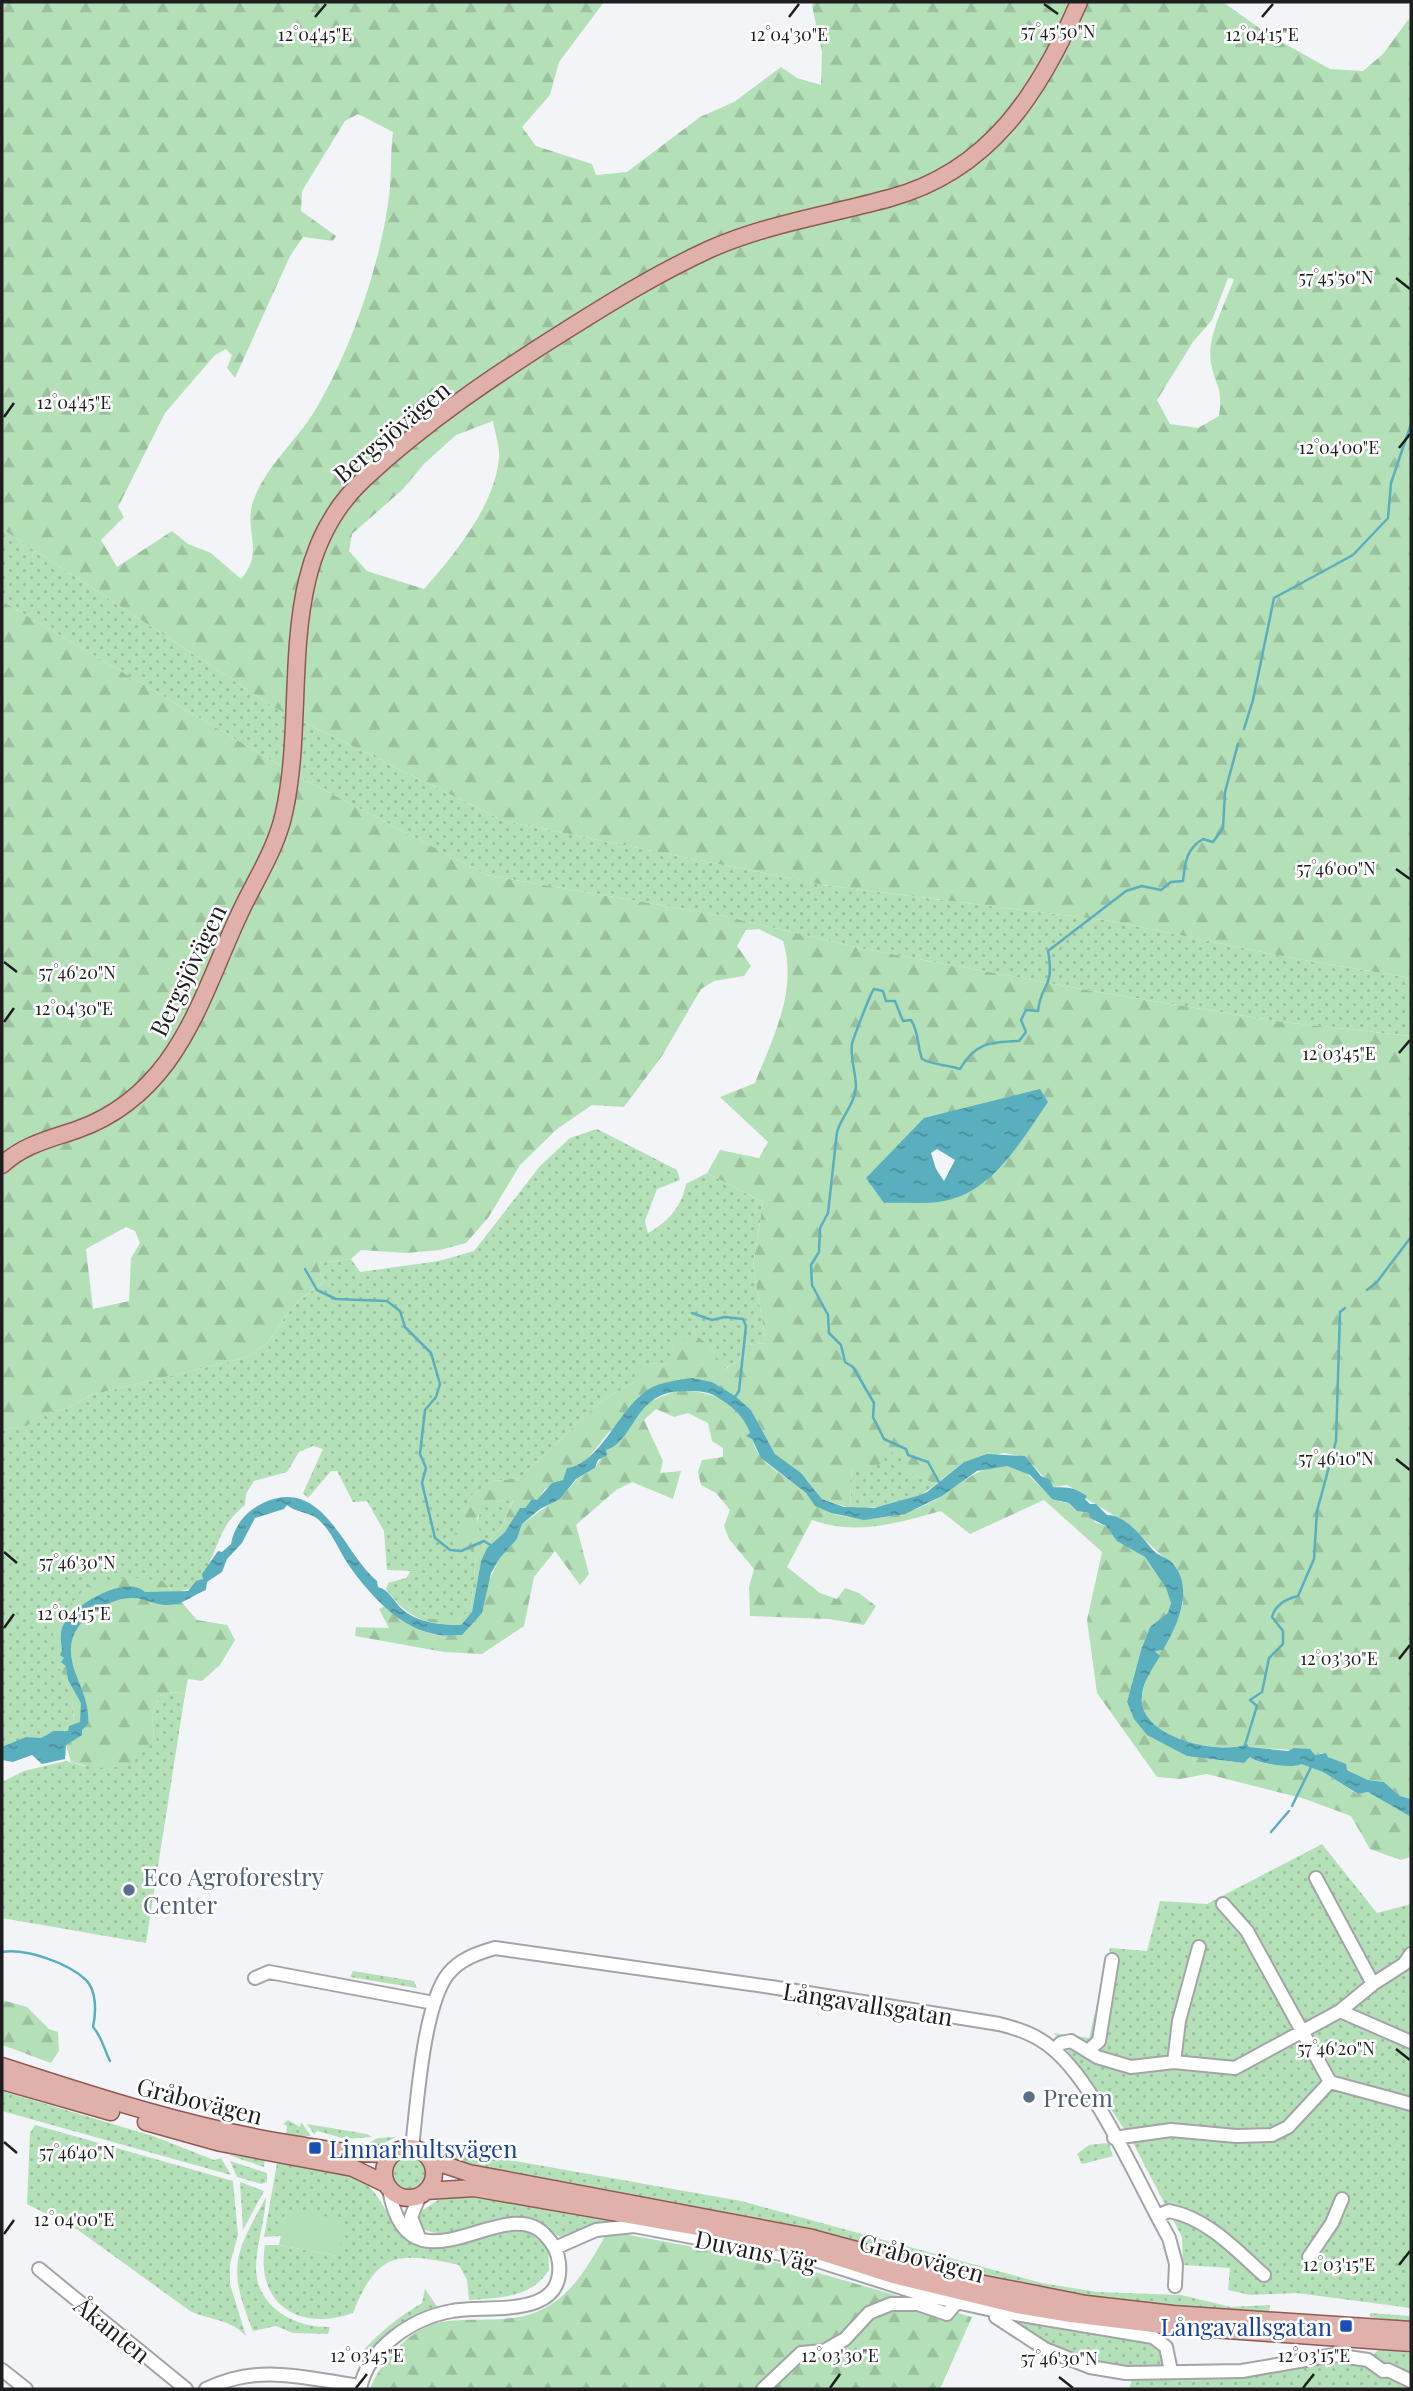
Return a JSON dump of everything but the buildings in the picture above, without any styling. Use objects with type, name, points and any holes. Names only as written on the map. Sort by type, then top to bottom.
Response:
[{"type":"main road","name":"Bergsjövägen","points":[[2,1165],[28,1146],[89,1125],[122,1107],[162,1069],[188,1028],[278,836],[292,761],[306,577],[325,527],[354,488],[421,429],[479,387],[665,272],[746,235],[899,196],[961,167],[995,139],[1027,102],[1050,64],[1079,2]]},
{"type":"main road","name":"Gråbovägen","points":[[2,2066],[118,2104],[255,2138],[369,2155],[412,2148],[422,2152],[430,2160],[469,2173],[808,2237],[979,2283],[1086,2304],[1172,2315],[1411,2330]]},
{"type":"main road","name":"Gråbovägen","points":[[2,2081],[220,2143],[353,2168],[404,2197],[474,2188],[704,2228],[824,2253],[893,2275],[1071,2314],[1170,2326],[1411,2343]]},
{"type":"main road","points":[[388,2186],[384,2167],[393,2153]]},
{"type":"main road","points":[[423,2193],[433,2178],[430,2160]]},
{"type":"street","points":[[1316,1878],[1373,1984]]},
{"type":"street","points":[[1223,1905],[1247,1931],[1330,2082],[1411,2104]]},
{"type":"street","points":[[1174,2062],[1179,2021],[1199,1947]]},
{"type":"street","name":"Långavallsgatan","points":[[412,2148],[434,2003],[446,1978],[461,1961],[495,1948],[746,1983],[999,2024],[1023,2031],[1054,2050],[1088,2092],[1169,2238],[1176,2264],[1175,2286]]},
{"type":"street","points":[[1088,2051],[1099,2040],[1112,1960]]},
{"type":"street","points":[[1054,2050],[1060,2043],[1071,2041],[1112,2064],[1131,2067],[1174,2062],[1235,2068],[1340,2011],[1373,1984],[1409,1962]]},
{"type":"street","points":[[255,1978],[269,1972],[434,2003]]},
{"type":"street","points":[[1340,2011],[1411,2042]]},
{"type":"street","points":[[1114,2138],[1171,2130],[1236,2136],[1272,2135],[1288,2127],[1330,2082]]},
{"type":"street","points":[[206,2389],[250,2374],[286,2374],[360,2387],[368,2369],[386,2345],[416,2322],[456,2310],[509,2309],[536,2302],[557,2280],[559,2264],[555,2248],[541,2230],[517,2223],[444,2242],[420,2238],[399,2218],[388,2186]]},
{"type":"street","points":[[420,2238],[411,2217],[423,2193]]},
{"type":"street","points":[[1309,2257],[1332,2223],[1342,2199]]},
{"type":"street","points":[[1157,2216],[1169,2211],[1196,2221],[1231,2244],[1264,2275]]},
{"type":"street","name":"Duvans Väg","points":[[555,2248],[596,2230],[634,2226],[818,2261],[996,2311],[1153,2337],[1166,2347],[1171,2371]]},
{"type":"street","name":"Åkanten","points":[[39,2269],[186,2389]]},
{"type":"street","name":"Duvans Väg","points":[[763,2389],[801,2353],[824,2351],[845,2339],[870,2313],[891,2304],[918,2304],[947,2314],[957,2302]]},
{"type":"street","name":"Duvans Väg","points":[[996,2311],[996,2317],[1045,2349],[1090,2367],[1126,2373],[1242,2371],[1334,2355],[1368,2360],[1383,2371],[1388,2370],[1411,2381]]},
{"type":"street","points":[[2,2370],[26,2389]]},
{"type":"green space","points":[[2,2],[604,2],[559,62],[550,95],[522,127],[536,146],[592,164],[596,175],[627,172],[700,117],[734,102],[781,67],[797,78],[821,85],[822,52],[812,6],[814,2],[1223,2],[1269,35],[1330,69],[1363,71],[1383,54],[1411,16],[1411,445],[1407,461],[1407,508],[1411,512],[1411,978],[1292,958],[1111,921],[823,885],[504,821],[277,709],[2,529]],"holes":[[[358,114],[393,132],[389,196],[379,249],[353,333],[330,384],[309,419],[267,474],[254,499],[250,520],[253,549],[248,568],[241,579],[211,553],[188,544],[172,531],[117,567],[101,540],[124,517],[118,507],[165,413],[215,355],[226,349],[232,355],[227,368],[235,378],[290,256],[303,237],[333,241],[336,236],[301,211],[302,191],[345,121]],[[1228,278],[1234,279],[1211,343],[1211,363],[1220,393],[1219,416],[1198,428],[1170,424],[1157,400],[1193,342],[1212,320]],[[493,421],[498,445],[496,477],[471,528],[424,589],[367,571],[349,551],[352,534],[402,490],[424,464],[456,435]]]},
{"type":"green space","points":[[1411,445],[1411,512],[1407,509],[1407,461]]},
{"type":"green space","points":[[2,529],[277,709],[504,821],[823,885],[1111,921],[1292,958],[1411,978],[1411,1036],[1282,1022],[1098,992],[864,949],[724,916],[487,875],[303,779],[2,601]]},
{"type":"green space","points":[[2,601],[303,779],[487,875],[724,916],[864,949],[1098,992],[1282,1022],[1411,1036],[1411,1799],[1400,1796],[1384,1782],[1368,1780],[1346,1769],[1323,1753],[1315,1755],[1303,1751],[1249,1747],[1246,1744],[1233,1747],[1199,1745],[1181,1740],[1152,1722],[1144,1710],[1142,1696],[1146,1680],[1159,1656],[1154,1650],[1166,1644],[1183,1603],[1178,1571],[1128,1524],[1067,1485],[1053,1487],[1025,1457],[1004,1453],[964,1462],[936,1484],[902,1470],[902,1458],[885,1449],[882,1463],[866,1471],[852,1465],[850,1508],[822,1499],[808,1481],[775,1454],[751,1410],[712,1382],[692,1379],[651,1388],[639,1396],[618,1426],[609,1432],[586,1461],[563,1480],[545,1489],[537,1501],[532,1499],[505,1532],[487,1548],[481,1561],[472,1612],[461,1625],[442,1624],[416,1617],[395,1600],[430,1619],[460,1619],[471,1608],[476,1556],[501,1528],[513,1501],[497,1502],[484,1509],[477,1518],[482,1542],[472,1550],[457,1549],[454,1536],[472,1495],[493,1481],[520,1478],[601,1401],[635,1382],[635,1369],[653,1363],[666,1365],[673,1357],[672,1344],[677,1338],[688,1341],[697,1336],[709,1346],[725,1369],[738,1361],[747,1345],[766,1343],[753,1266],[763,1202],[707,1173],[720,1150],[759,1158],[768,1142],[720,1097],[755,1083],[781,1014],[787,978],[783,941],[759,929],[746,930],[737,946],[751,966],[744,976],[714,981],[701,989],[662,1056],[624,1107],[592,1105],[557,1129],[520,1165],[488,1218],[466,1243],[440,1250],[406,1253],[361,1250],[351,1259],[317,1263],[324,1282],[293,1307],[263,1347],[244,1358],[91,1395],[66,1409],[42,1413],[27,1426],[2,1430]],"holes":[[[1039,1090],[949,1200],[866,1178]],[[126,1227],[135,1231],[140,1243],[131,1258],[129,1301],[93,1309],[86,1249]]]},
{"type":"green space","points":[[597,1129],[677,1170],[680,1180],[657,1189],[645,1221],[648,1233],[673,1213],[686,1184],[707,1173],[763,1202],[753,1266],[766,1343],[747,1345],[738,1361],[724,1369],[709,1346],[688,1341],[672,1344],[674,1357],[666,1365],[652,1363],[635,1382],[601,1401],[520,1478],[493,1481],[472,1495],[464,1513],[478,1530],[482,1510],[498,1501],[513,1500],[501,1528],[476,1556],[471,1609],[460,1619],[430,1619],[395,1600],[386,1589],[388,1583],[406,1578],[411,1571],[387,1570],[384,1531],[367,1501],[353,1502],[337,1471],[331,1471],[308,1498],[303,1493],[323,1449],[313,1446],[299,1452],[287,1472],[254,1481],[246,1494],[245,1505],[224,1530],[203,1579],[189,1588],[173,1592],[163,1581],[57,1662],[72,1698],[74,1719],[63,1733],[2,1747],[2,1430],[27,1426],[41,1413],[66,1409],[91,1395],[244,1358],[263,1347],[293,1307],[324,1282],[317,1263],[351,1259],[360,1272],[439,1261],[474,1251],[540,1166],[570,1138]]},
{"type":"green space","points":[[678,1390],[699,1392],[728,1403],[743,1418],[761,1457],[831,1513],[859,1518],[903,1514],[930,1503],[979,1472],[1004,1466],[1023,1471],[1052,1497],[1069,1503],[1077,1511],[1089,1513],[1095,1522],[1106,1526],[1115,1537],[1145,1557],[1166,1588],[1171,1603],[1169,1613],[1150,1627],[1141,1650],[1127,1702],[1134,1719],[1202,1758],[1244,1763],[1250,1757],[1275,1765],[1301,1764],[1323,1772],[1357,1794],[1368,1792],[1411,1817],[1411,1857],[1401,1860],[1370,1849],[1351,1816],[1305,1799],[1207,1774],[1180,1779],[1157,1777],[1097,1693],[1087,1620],[1102,1552],[1044,1500],[970,1534],[941,1511],[877,1526],[845,1527],[812,1520],[787,1567],[820,1593],[837,1599],[845,1588],[859,1593],[876,1606],[864,1625],[829,1619],[750,1616],[749,1587],[754,1569],[729,1539],[724,1526],[730,1510],[716,1493],[701,1485],[698,1472],[702,1460],[723,1457],[723,1448],[712,1441],[708,1423],[688,1413],[674,1417],[656,1409],[644,1420],[663,1461],[660,1473],[681,1471],[673,1499],[632,1482],[616,1490],[576,1525],[589,1574],[580,1585],[555,1551],[534,1577],[524,1626],[482,1654],[444,1652],[355,1636],[356,1627],[389,1628],[379,1609],[384,1606],[420,1630],[440,1635],[462,1635],[500,1558],[517,1539],[522,1524],[564,1494],[577,1479],[595,1468],[606,1450],[624,1434],[649,1402]]},
{"type":"green space","points":[[884,1448],[902,1458],[903,1470],[936,1484],[918,1496],[895,1504],[850,1508],[852,1465]]},
{"type":"green space","points":[[127,1577],[163,1581],[197,1620],[227,1625],[235,1640],[220,1665],[202,1681],[188,1679],[185,1694],[172,1692],[159,1696],[152,1714],[154,1741],[136,1759],[127,1764],[107,1768],[71,1762],[63,1733],[74,1719],[72,1698],[57,1662],[53,1633],[62,1613],[86,1587]]},
{"type":"green space","points":[[172,1692],[185,1694],[146,1943],[2,1918],[2,1782],[24,1771],[66,1761],[84,1766],[154,1741],[152,1714],[159,1696]]},
{"type":"green space","points":[[1322,1844],[1377,1913],[1411,1904],[1411,2308],[1296,2293],[1250,2295],[1228,2290],[1230,2268],[1183,2265],[1182,2237],[1132,2141],[1054,2033],[1089,2038],[1110,1948],[1147,1951],[1160,1901],[1207,1904]]},
{"type":"green space","points":[[353,1971],[414,1981],[417,1988],[350,1977]]},
{"type":"green space","points":[[2,2000],[27,2007],[49,2029],[58,2032],[59,2051],[51,2063],[2,2045]]},
{"type":"green space","points":[[2,2091],[153,2136],[214,2160],[221,2158],[231,2175],[2,2111]]},
{"type":"green space","points":[[288,2120],[300,2127],[301,2122],[311,2136],[286,2136],[287,2126],[283,2124]]},
{"type":"green space","points":[[307,2124],[372,2137],[346,2139],[317,2131],[314,2134]]},
{"type":"green space","points":[[35,2125],[233,2181],[238,2235],[230,2264],[230,2284],[246,2336],[234,2326],[190,2311],[78,2230],[27,2204],[30,2133]]},
{"type":"green space","points":[[396,2137],[379,2146],[352,2143],[369,2143],[378,2138]]},
{"type":"green space","points":[[431,2141],[453,2150],[741,2201],[1042,2283],[1097,2292],[1181,2295],[1231,2307],[1270,2305],[1269,2313],[1095,2299],[987,2278],[752,2217],[484,2171],[448,2159]]},
{"type":"green space","points":[[1109,2144],[1113,2156],[1082,2164],[1077,2154],[1089,2145]]},
{"type":"green space","points":[[228,2155],[265,2158],[264,2167]]},
{"type":"green space","points":[[409,2157],[421,2162],[426,2174],[421,2186],[409,2191],[397,2186],[392,2174],[397,2162]]},
{"type":"green space","points":[[230,2161],[267,2173],[267,2182],[261,2184],[237,2177]]},
{"type":"green space","points":[[277,2163],[333,2169],[361,2180],[377,2197],[402,2234],[421,2245],[437,2246],[504,2231],[520,2231],[535,2236],[548,2248],[549,2270],[533,2286],[514,2295],[469,2300],[467,2280],[459,2265],[405,2258],[381,2267],[371,2278],[353,2313],[334,2318],[299,2316],[285,2309],[274,2298],[267,2284],[265,2245],[338,2256],[286,2209],[281,2236],[264,2237]]},
{"type":"green space","points":[[240,2182],[264,2191],[243,2230]]},
{"type":"green space","points":[[472,2195],[615,2219],[563,2237],[544,2226],[518,2218],[501,2218],[446,2233],[425,2230],[417,2223],[417,2214],[438,2200]]},
{"type":"green space","points":[[266,2197],[256,2269],[263,2295],[271,2305],[292,2319],[304,2324],[330,2327],[328,2334],[293,2333],[276,2326],[253,2331],[240,2291],[238,2262],[247,2234]]},
{"type":"green space","points":[[286,2209],[345,2220],[338,2256],[279,2245]]},
{"type":"green space","points":[[608,2231],[794,2266],[972,2317],[940,2389],[370,2389],[391,2355],[411,2336],[423,2329],[448,2321],[529,2315],[551,2304],[580,2277]]},
{"type":"green space","points":[[425,2289],[438,2308],[414,2318],[364,2362],[362,2352],[390,2325],[422,2303]]},
{"type":"green space","points":[[1370,2313],[1411,2316],[1411,2323],[1370,2317]]},
{"type":"green space","points":[[1007,2317],[1139,2337],[1160,2347],[1163,2361],[1158,2369],[1240,2367],[1327,2352],[1372,2355],[1380,2349],[1411,2353],[1411,2389],[1129,2389],[1134,2372],[1100,2366],[1065,2355],[1033,2339]]},
{"type":"water","points":[[1040,1089],[1048,1102],[1018,1146],[981,1185],[966,1194],[941,1202],[884,1203],[866,1178],[924,1118]],"holes":[[[937,1149],[955,1160],[944,1181],[936,1169],[931,1153]]]},
{"type":"water","points":[[692,1378],[712,1382],[735,1396],[751,1410],[775,1454],[801,1473],[822,1499],[844,1507],[874,1508],[917,1496],[927,1492],[964,1462],[987,1454],[1025,1456],[1041,1476],[1050,1480],[1053,1487],[1077,1491],[1087,1496],[1085,1499],[1090,1504],[1096,1504],[1107,1515],[1127,1523],[1154,1551],[1172,1562],[1180,1575],[1183,1597],[1178,1619],[1163,1650],[1155,1651],[1160,1656],[1142,1695],[1144,1710],[1152,1722],[1181,1740],[1199,1745],[1234,1747],[1247,1744],[1249,1747],[1288,1751],[1294,1748],[1310,1749],[1315,1755],[1326,1753],[1328,1757],[1346,1764],[1347,1770],[1368,1780],[1384,1782],[1400,1796],[1411,1799],[1411,1817],[1368,1792],[1358,1794],[1323,1772],[1301,1764],[1276,1765],[1250,1757],[1244,1763],[1187,1756],[1147,1735],[1134,1719],[1127,1702],[1150,1627],[1168,1613],[1171,1603],[1166,1588],[1145,1557],[1117,1541],[1106,1526],[1090,1518],[1089,1513],[1077,1511],[1069,1503],[1052,1499],[1030,1475],[1007,1466],[977,1471],[942,1496],[905,1514],[864,1520],[831,1513],[815,1506],[806,1493],[761,1458],[752,1439],[746,1436],[750,1433],[744,1421],[732,1408],[713,1395],[693,1391],[668,1393],[655,1399],[645,1407],[616,1445],[606,1450],[607,1455],[598,1460],[595,1468],[576,1479],[560,1499],[540,1509],[522,1524],[517,1539],[491,1573],[482,1613],[462,1635],[444,1636],[427,1632],[397,1617],[370,1593],[319,1520],[287,1505],[284,1509],[255,1518],[242,1543],[227,1559],[222,1572],[207,1582],[206,1590],[172,1605],[135,1598],[121,1599],[101,1607],[84,1620],[73,1637],[71,1647],[73,1666],[88,1713],[88,1724],[82,1730],[82,1735],[66,1745],[65,1759],[42,1764],[32,1755],[13,1762],[2,1760],[2,1747],[26,1737],[41,1738],[54,1731],[68,1731],[69,1726],[80,1722],[81,1703],[68,1680],[66,1666],[61,1662],[64,1658],[60,1655],[61,1630],[78,1608],[101,1594],[125,1587],[136,1587],[145,1592],[188,1591],[196,1581],[203,1579],[202,1574],[218,1551],[222,1552],[231,1544],[242,1520],[251,1510],[263,1503],[284,1497],[301,1499],[316,1508],[330,1521],[377,1581],[378,1587],[388,1593],[408,1614],[438,1624],[461,1625],[472,1612],[481,1561],[487,1548],[505,1532],[520,1508],[525,1508],[532,1499],[537,1500],[552,1483],[563,1480],[567,1468],[590,1456],[638,1397],[664,1383]]},
{"type":"waterway","points":[[1244,729],[1253,700],[1274,598],[1353,555],[1388,518],[1391,483],[1411,424]]},
{"type":"waterway","points":[[939,1482],[928,1462],[908,1455],[906,1449],[884,1439],[873,1417],[874,1403],[853,1367],[845,1362],[841,1345],[829,1333],[828,1315],[812,1285],[811,1265],[819,1252],[820,1228],[828,1213],[837,1132],[853,1100],[856,1087],[852,1044],[866,1006],[874,989],[883,991],[886,1001],[895,1001],[903,1021],[911,1020],[922,1059],[936,1064],[960,1069],[977,1049],[991,1043],[1019,1041],[1026,1032],[1021,1020],[1026,1010],[1038,1011],[1049,979],[1048,951],[1126,891],[1142,886],[1161,890],[1171,882],[1183,881],[1186,862],[1193,847],[1203,839],[1213,842],[1223,828],[1225,792],[1238,744]]},
{"type":"waterway","points":[[1367,1290],[1377,1282],[1411,1237]]},
{"type":"waterway","points":[[305,1269],[317,1290],[336,1299],[387,1301],[400,1311],[405,1327],[431,1353],[440,1384],[436,1397],[425,1410],[420,1454],[426,1468],[422,1483],[435,1538],[450,1550],[461,1551],[484,1541],[492,1546]]},
{"type":"waterway","points":[[1245,1745],[1257,1706],[1250,1700],[1262,1692],[1269,1658],[1283,1644],[1283,1631],[1272,1617],[1273,1613],[1282,1603],[1298,1596],[1314,1559],[1317,1511],[1336,1441],[1340,1312],[1345,1308]]},
{"type":"waterway","points":[[692,1313],[712,1320],[725,1317],[743,1319],[746,1326],[739,1391],[735,1397]]},
{"type":"waterway","points":[[1292,1806],[1311,1767]]},
{"type":"waterway","points":[[1271,1832],[1289,1811]]},
{"type":"waterway","points":[[2,1952],[23,1952],[46,1958],[69,1968],[86,1980],[94,1996],[93,2027],[110,2061]]},
{"type":"place","name":"Eco Agroforestry Center","points":[[129,1890]]},
{"type":"place","name":"Preem","points":[[1029,2097]]},
{"type":"place","name":"Linnarhultsvägen","points":[[315,2148]]},
{"type":"place","name":"Långavallsgatan","points":[[1346,2326]]}]
